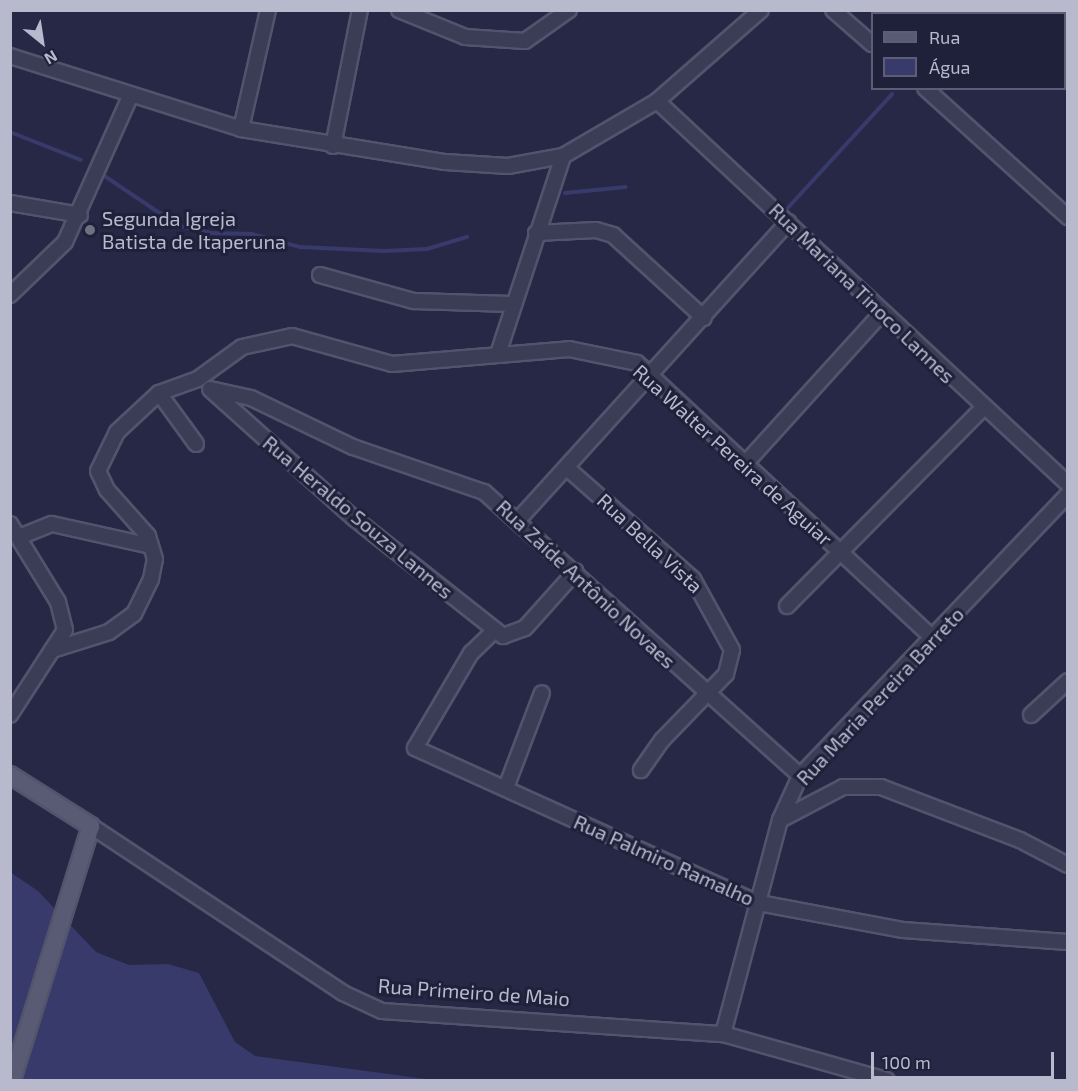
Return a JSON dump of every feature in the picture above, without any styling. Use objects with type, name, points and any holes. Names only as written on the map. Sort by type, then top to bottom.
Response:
[{"type":"main road","name":"Rua Primeiro de Maio","points":[[10,775],[91,826]]},
{"type":"main road","points":[[12,1080],[71,899],[91,826]]},
{"type":"street","points":[[241,129],[268,10]]},
{"type":"street","points":[[333,146],[360,10]]},
{"type":"street","points":[[399,10],[465,37],[525,41],[569,10]]},
{"type":"street","points":[[10,56],[130,97],[241,129],[333,146],[508,166],[563,156],[657,101],[761,10]]},
{"type":"street","points":[[833,10],[871,42]]},
{"type":"street","points":[[927,90],[1068,217]]},
{"type":"street","points":[[10,295],[65,242],[80,215],[130,97]]},
{"type":"street","name":"Rua Mariana Tinoco Lannes","points":[[657,101],[788,222],[982,408],[1068,484]]},
{"type":"street","points":[[498,354],[511,304],[563,156]]},
{"type":"street","points":[[10,203],[80,215]]},
{"type":"street","points":[[519,519],[704,318],[788,222]]},
{"type":"street","points":[[537,233],[596,230],[613,235],[704,318]]},
{"type":"street","points":[[320,275],[414,301],[511,304]]},
{"type":"street","points":[[744,465],[882,314]]},
{"type":"street","name":"Rua Walter Pereira de Aguiar","points":[[151,546],[98,471],[117,432],[159,393],[198,379],[242,347],[274,337],[310,340],[392,364],[419,366],[498,354],[569,349],[626,359],[651,375],[744,465],[933,638]]},
{"type":"street","name":"Rua Heraldo Souza Lannes","points":[[198,379],[326,494],[494,631]]},
{"type":"street","name":"Rua Zaíde Antônio Novaes","points":[[210,389],[274,407],[375,456],[461,481],[519,519],[706,695],[800,776]]},
{"type":"street","points":[[159,393],[196,444]]},
{"type":"street","points":[[787,606],[982,408]]},
{"type":"street","name":"Rua Bella Vista","points":[[567,468],[706,594],[728,636],[732,660],[706,695],[641,770]]},
{"type":"street","name":"Rua Maria Pereira Barreto","points":[[723,1034],[780,820],[800,776],[1068,495]]},
{"type":"street","points":[[10,524],[64,619],[65,630],[10,715]]},
{"type":"street","points":[[19,537],[52,524],[151,546],[151,579],[134,614],[109,632],[52,651]]},
{"type":"street","points":[[494,631],[503,636],[525,628],[576,571]]},
{"type":"street","name":"Rua Palmiro Ramalho","points":[[494,631],[471,653],[415,748],[507,785],[662,864],[759,903],[903,930],[1068,942]]},
{"type":"street","points":[[1031,715],[1068,681]]},
{"type":"street","points":[[507,785],[542,693]]},
{"type":"street","points":[[780,820],[843,787],[881,787],[1020,840],[1068,865]]},
{"type":"street","name":"Rua Primeiro de Maio","points":[[91,826],[279,953],[343,993],[382,1011],[723,1034],[886,1080]]},
{"type":"water","points":[[10,872],[38,891],[96,952],[129,965],[168,964],[199,973],[235,1042],[255,1056],[433,1080],[11,1080]]},
{"type":"waterway","points":[[784,212],[892,94]]},
{"type":"waterway","points":[[10,132],[81,160]]},
{"type":"waterway","points":[[103,175],[179,226],[211,233],[252,234],[300,247],[384,251],[427,249],[467,237]]},
{"type":"waterway","points":[[565,193],[626,187]]},
{"type":"place","name":"Segunda Igreja Batista de Itaperuna","points":[[90,230]]}]
